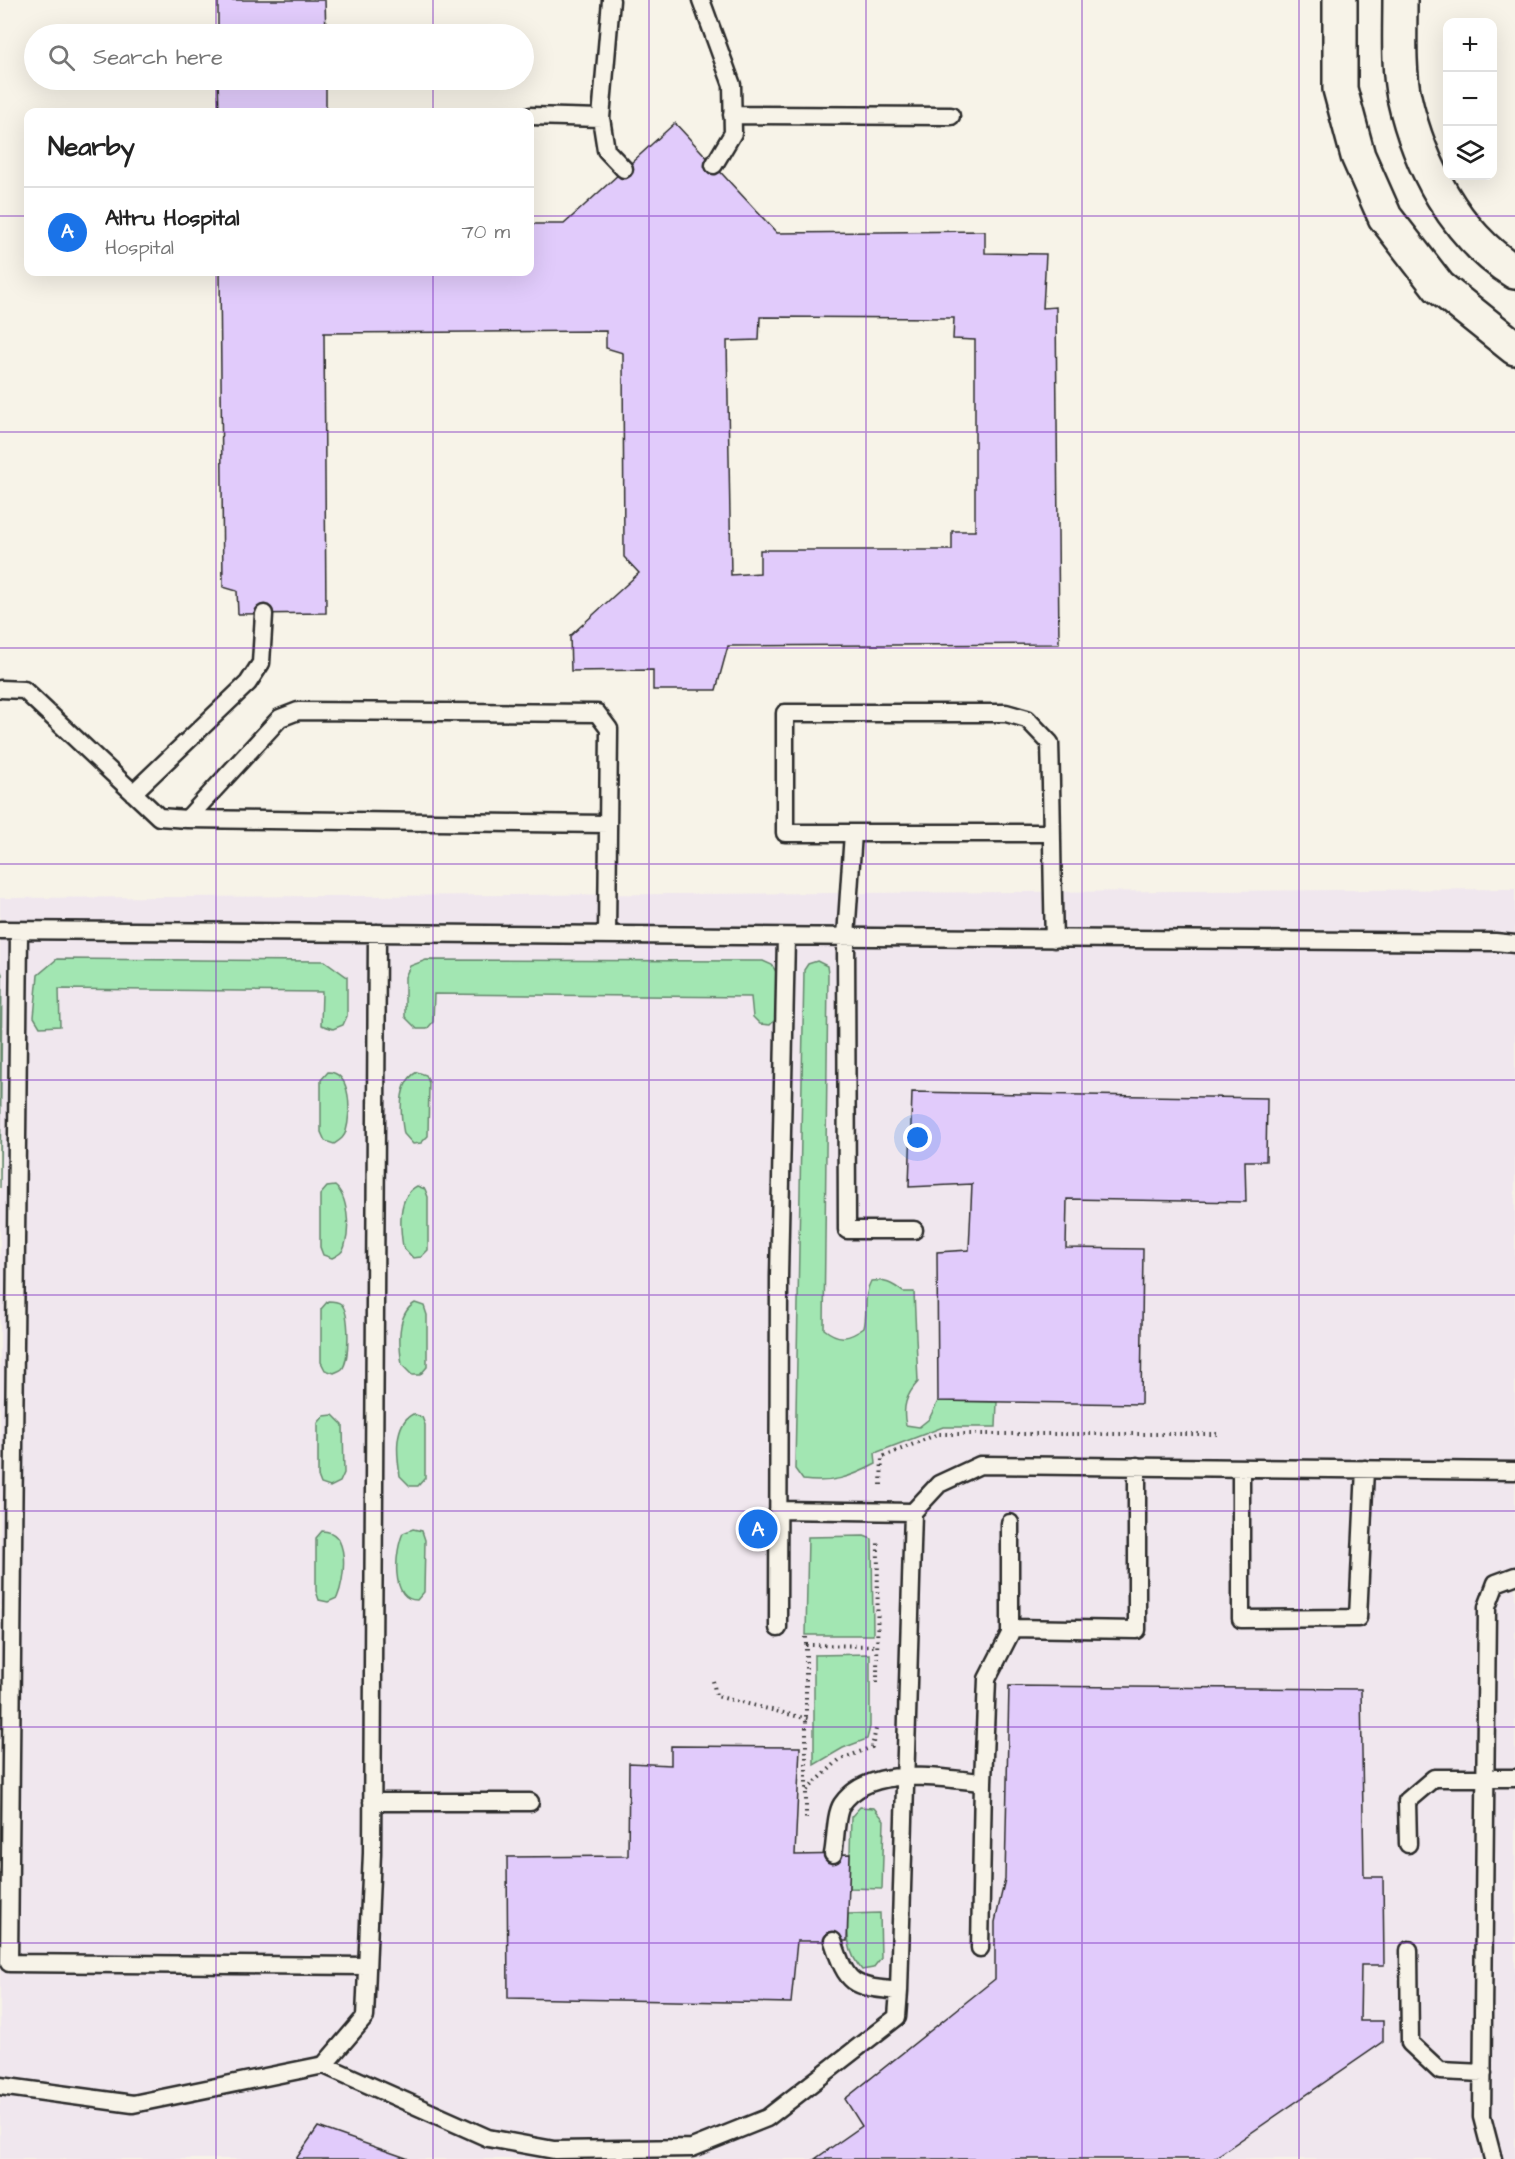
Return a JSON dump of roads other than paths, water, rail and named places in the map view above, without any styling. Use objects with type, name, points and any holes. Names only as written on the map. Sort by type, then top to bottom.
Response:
[{"type":"main road","points":[[1340,0],[1340,89],[1358,156],[1385,216],[1439,286],[1515,348]]},
{"type":"main road","points":[[1400,0],[1404,96],[1428,173],[1459,220],[1501,263],[1515,272]]},
{"type":"lane","points":[[611,0],[602,118],[606,150],[624,169]]},
{"type":"lane","points":[[701,0],[732,85],[733,133],[714,165]]},
{"type":"lane","points":[[732,115],[951,116]]},
{"type":"lane","points":[[534,116],[602,118]]},
{"type":"lane","points":[[133,793],[248,683],[261,663],[264,614]]},
{"type":"lane","points":[[0,689],[24,690],[159,817],[608,824]]},
{"type":"lane","points":[[187,819],[280,718],[298,711],[597,713],[609,729],[608,935]]},
{"type":"lane","points":[[1052,833],[785,833],[785,713],[1006,713],[1027,719],[1050,744],[1052,833],[1054,939]]},
{"type":"lane","points":[[853,833],[846,937],[847,1230],[914,1230]]},
{"type":"lane","points":[[0,930],[1495,942],[1515,944]]},
{"type":"lane","points":[[19,930],[9,1963],[367,1966]]},
{"type":"lane","points":[[324,2066],[365,2017],[372,1802],[377,933]]},
{"type":"lane","points":[[778,1628],[786,937]]},
{"type":"lane","points":[[0,2086],[133,2104],[324,2066],[488,2138],[554,2150],[692,2148],[767,2118],[897,2017],[913,1512],[939,1484],[980,1465],[1515,1471]]},
{"type":"lane","points":[[1010,1628],[1137,1630],[1137,1467]]},
{"type":"lane","points":[[1241,1468],[1241,1619],[1358,1618],[1365,1469]]},
{"type":"lane","points":[[778,1510],[913,1512]]},
{"type":"lane","points":[[980,1948],[982,1782],[987,1679],[1010,1634],[1010,1523]]},
{"type":"lane","points":[[1493,2159],[1482,2118],[1487,1607],[1496,1583],[1515,1576]]},
{"type":"lane","points":[[1408,1844],[1407,1801],[1434,1778],[1485,1776],[1515,1778]]},
{"type":"lane","points":[[833,1854],[841,1806],[855,1790],[872,1782],[904,1777],[982,1782]]},
{"type":"lane","points":[[372,1802],[530,1802]]},
{"type":"lane","points":[[833,1941],[843,1971],[860,1986],[899,1991]]},
{"type":"lane","points":[[1409,1950],[1410,2043],[1440,2071],[1483,2073]]},
{"type":"place","name":"Altru Hospital","points":[[758,1529]]}]
